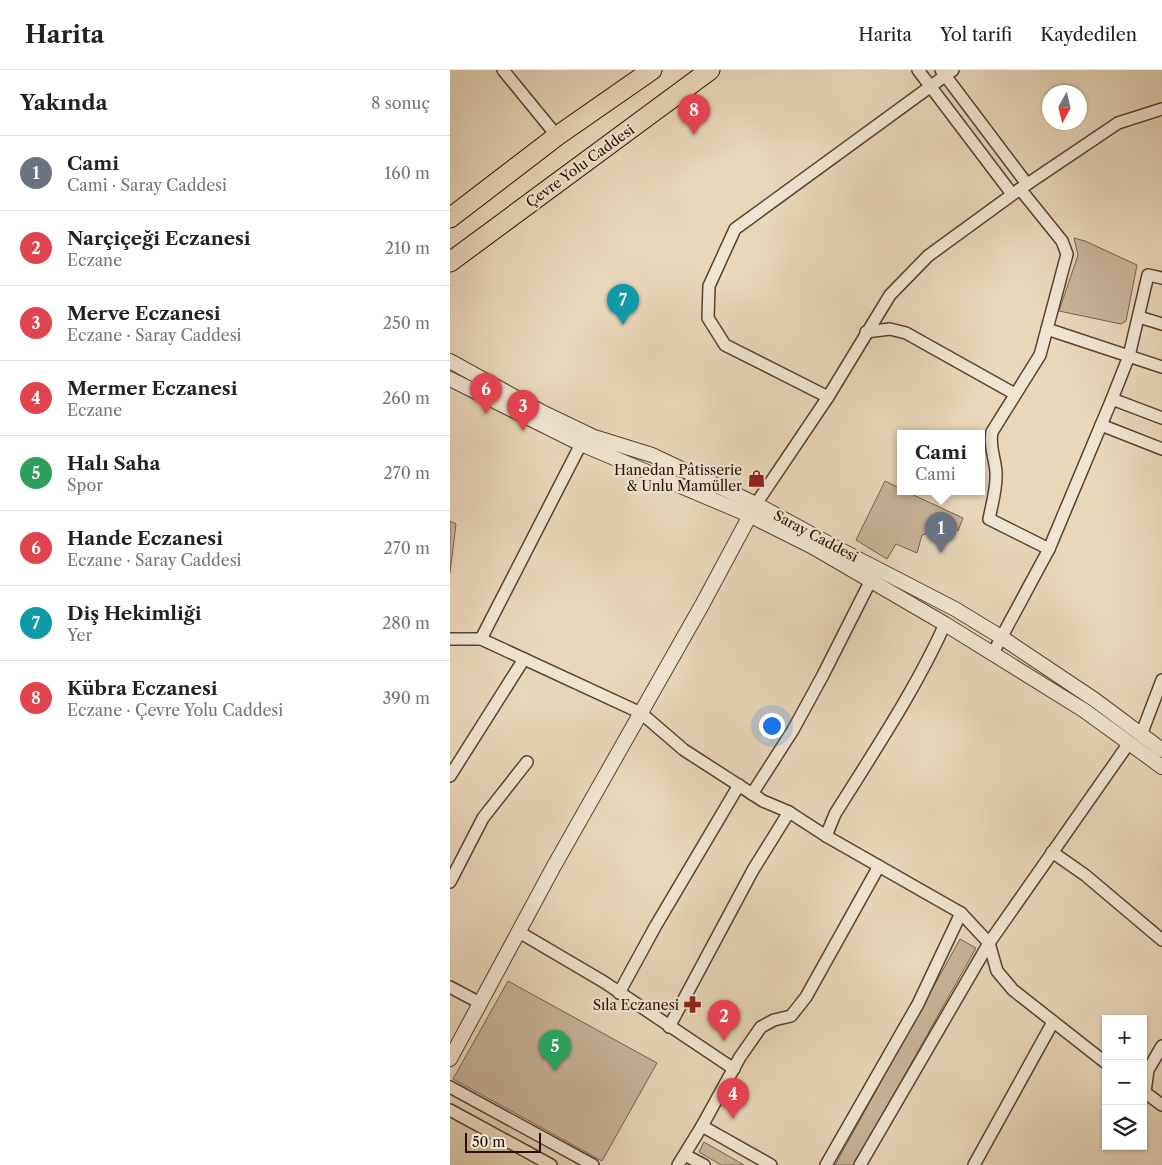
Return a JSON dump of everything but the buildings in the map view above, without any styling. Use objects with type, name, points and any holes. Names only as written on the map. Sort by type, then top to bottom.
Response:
[{"type":"highway","points":[[450,218],[557,136],[652,70]]},
{"type":"highway","name":"Çevre Yolu Caddesi","points":[[450,262],[710,70]]},
{"type":"street","points":[[503,70],[557,136]]},
{"type":"street","points":[[918,70],[1020,189],[1062,241],[1067,254],[1040,355],[992,432],[990,440],[996,472],[989,519],[1049,549]]},
{"type":"street","points":[[828,397],[725,345],[708,318],[709,286],[735,229],[931,86],[946,72],[1020,189]]},
{"type":"street","points":[[450,1058],[753,510],[828,397],[890,295],[928,256],[1020,189],[1118,123],[1162,109]]},
{"type":"street","points":[[993,653],[1049,549],[1112,399],[1129,356],[1148,275],[1162,278]]},
{"type":"street","points":[[1139,317],[1162,324]]},
{"type":"street","points":[[866,332],[890,329],[906,333],[1015,394]]},
{"type":"street","points":[[1047,329],[1162,367]]},
{"type":"street","name":"Saray Caddesi","points":[[450,361],[542,412],[594,438],[652,455],[753,510],[945,624],[1086,711],[1162,767]]},
{"type":"street","name":"Saray Caddesi","points":[[450,379],[581,444],[753,510],[834,546],[955,609],[1001,637],[1095,700],[1162,750]]},
{"type":"street","points":[[1112,399],[1162,418]]},
{"type":"street","points":[[1101,425],[1162,449]]},
{"type":"street","points":[[481,639],[581,444]]},
{"type":"street","points":[[752,794],[797,722],[871,580]]},
{"type":"street","points":[[826,836],[835,814],[909,692],[945,624]]},
{"type":"street","points":[[450,639],[481,639],[641,713],[684,750],[739,786],[763,801],[788,812],[826,836],[961,913],[988,943],[997,971],[1013,990],[1103,1060]]},
{"type":"street","points":[[450,776],[524,659]]},
{"type":"street","points":[[1141,735],[1162,680]]},
{"type":"street","points":[[860,1165],[988,943],[1129,743]]},
{"type":"street","points":[[450,882],[483,818],[527,762]]},
{"type":"street","points":[[618,993],[739,786]]},
{"type":"street","points":[[669,1027],[753,870],[788,812]]},
{"type":"street","points":[[1052,852],[1085,875],[1162,940]]},
{"type":"street","points":[[678,1165],[740,1057],[761,1028],[774,1020],[791,1016],[806,997],[880,866]]},
{"type":"street","points":[[826,1165],[918,1004],[961,913]]},
{"type":"street","points":[[519,932],[604,982],[734,1069]]},
{"type":"street","points":[[450,987],[480,1004]]},
{"type":"street","points":[[974,1165],[1053,1022]]},
{"type":"street","points":[[1147,1075],[1148,1070],[1162,1046]]},
{"type":"street","points":[[450,1087],[593,1165]]},
{"type":"street","points":[[1147,1093],[1162,1105]]},
{"type":"street","points":[[450,1110],[551,1165]]},
{"type":"street","points":[[702,1126],[771,1165]]},
{"type":"street","points":[[685,1155],[704,1165]]},
{"type":"shaded area","points":[[1074,238],[1085,241],[1137,265],[1126,321],[1121,324],[1059,311],[1078,255]]},
{"type":"shaded area","points":[[885,481],[897,487],[897,495],[913,495],[963,518],[958,531],[953,526],[922,535],[917,553],[896,544],[887,559],[856,540]]},
{"type":"shaded area","points":[[450,521],[456,524],[450,573]]},
{"type":"shaded area","points":[[960,939],[976,948],[854,1165],[835,1165]]},
{"type":"shaded area","points":[[508,981],[657,1063],[602,1161],[453,1079]]},
{"type":"shaded area","points":[[704,1142],[744,1165],[721,1165],[699,1152]]},
{"type":"place","name":"Kübra Eczanesi","points":[[694,135]]},
{"type":"place","name":"Diş Hekimliği","points":[[623,325]]},
{"type":"place","name":"Hande Eczanesi","points":[[486,414]]},
{"type":"place","name":"Merve Eczanesi","points":[[523,431]]},
{"type":"place","name":"Hanedan Pâtisserie & Unlu Mamüller","points":[[756,478]]},
{"type":"place","name":"Cami","points":[[941,553]]},
{"type":"place","name":"Sıla Eczanesi","points":[[693,1005]]},
{"type":"place","name":"Narçiçeği Eczanesi","points":[[724,1041]]},
{"type":"place","name":"Halı Saha","points":[[555,1071]]},
{"type":"place","name":"Mermer Eczanesi","points":[[733,1119]]}]
